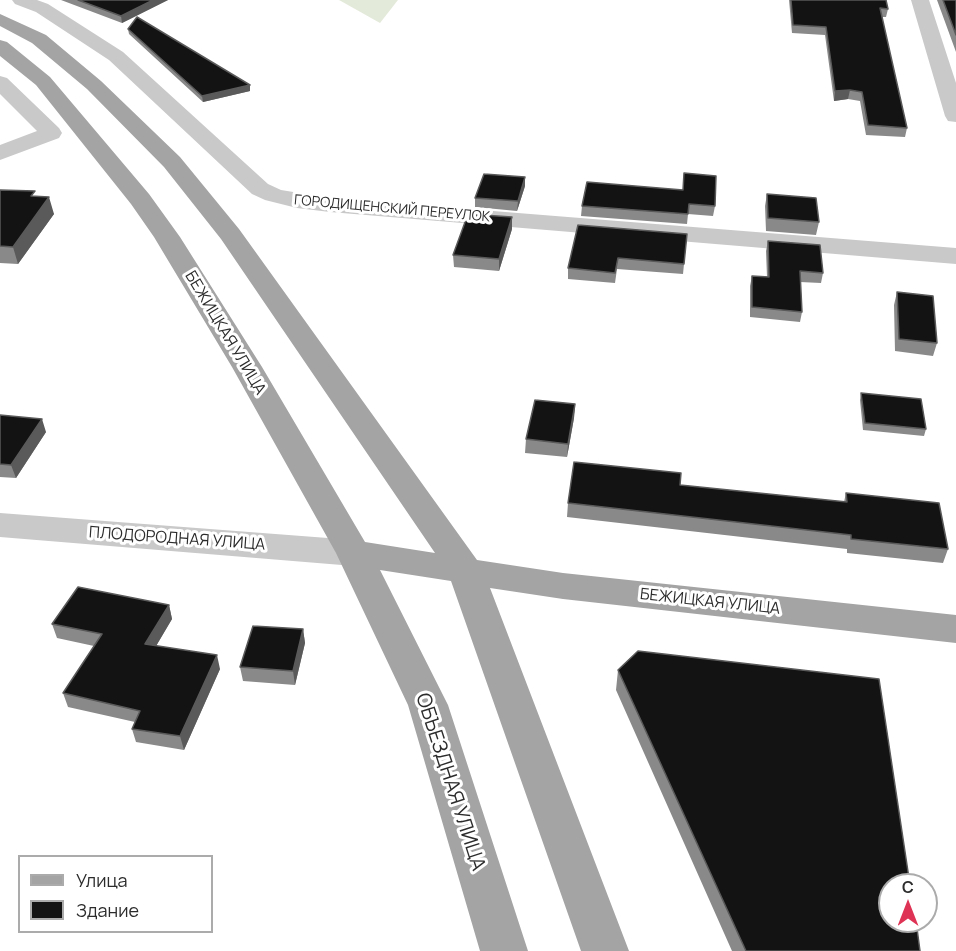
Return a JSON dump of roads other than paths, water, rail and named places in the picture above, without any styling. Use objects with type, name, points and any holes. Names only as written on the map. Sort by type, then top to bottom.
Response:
[{"type":"main road","points":[[0,19],[39,39],[94,85],[172,162],[230,234],[465,570],[605,951]]},
{"type":"main road","name":"БЕЖИЦКАЯ УЛИЦА","points":[[0,46],[43,81],[140,199],[167,237],[247,367],[354,553],[563,586],[956,629]]},
{"type":"main road","name":"ОБЪЕЗДНАЯ УЛИЦА","points":[[354,553],[428,705],[504,951]]},
{"type":"street","name":"ГОРОДИЩЕНСКИЙ ПЕРЕУЛОК","points":[[21,0],[42,8],[116,56],[260,189],[273,195],[330,205],[956,256]]},
{"type":"street","points":[[920,0],[956,116]]},
{"type":"street","points":[[0,82],[51,133],[0,153]]},
{"type":"street","name":"ПЛОДОРОДНАЯ УЛИЦА","points":[[0,525],[354,553]]}]
